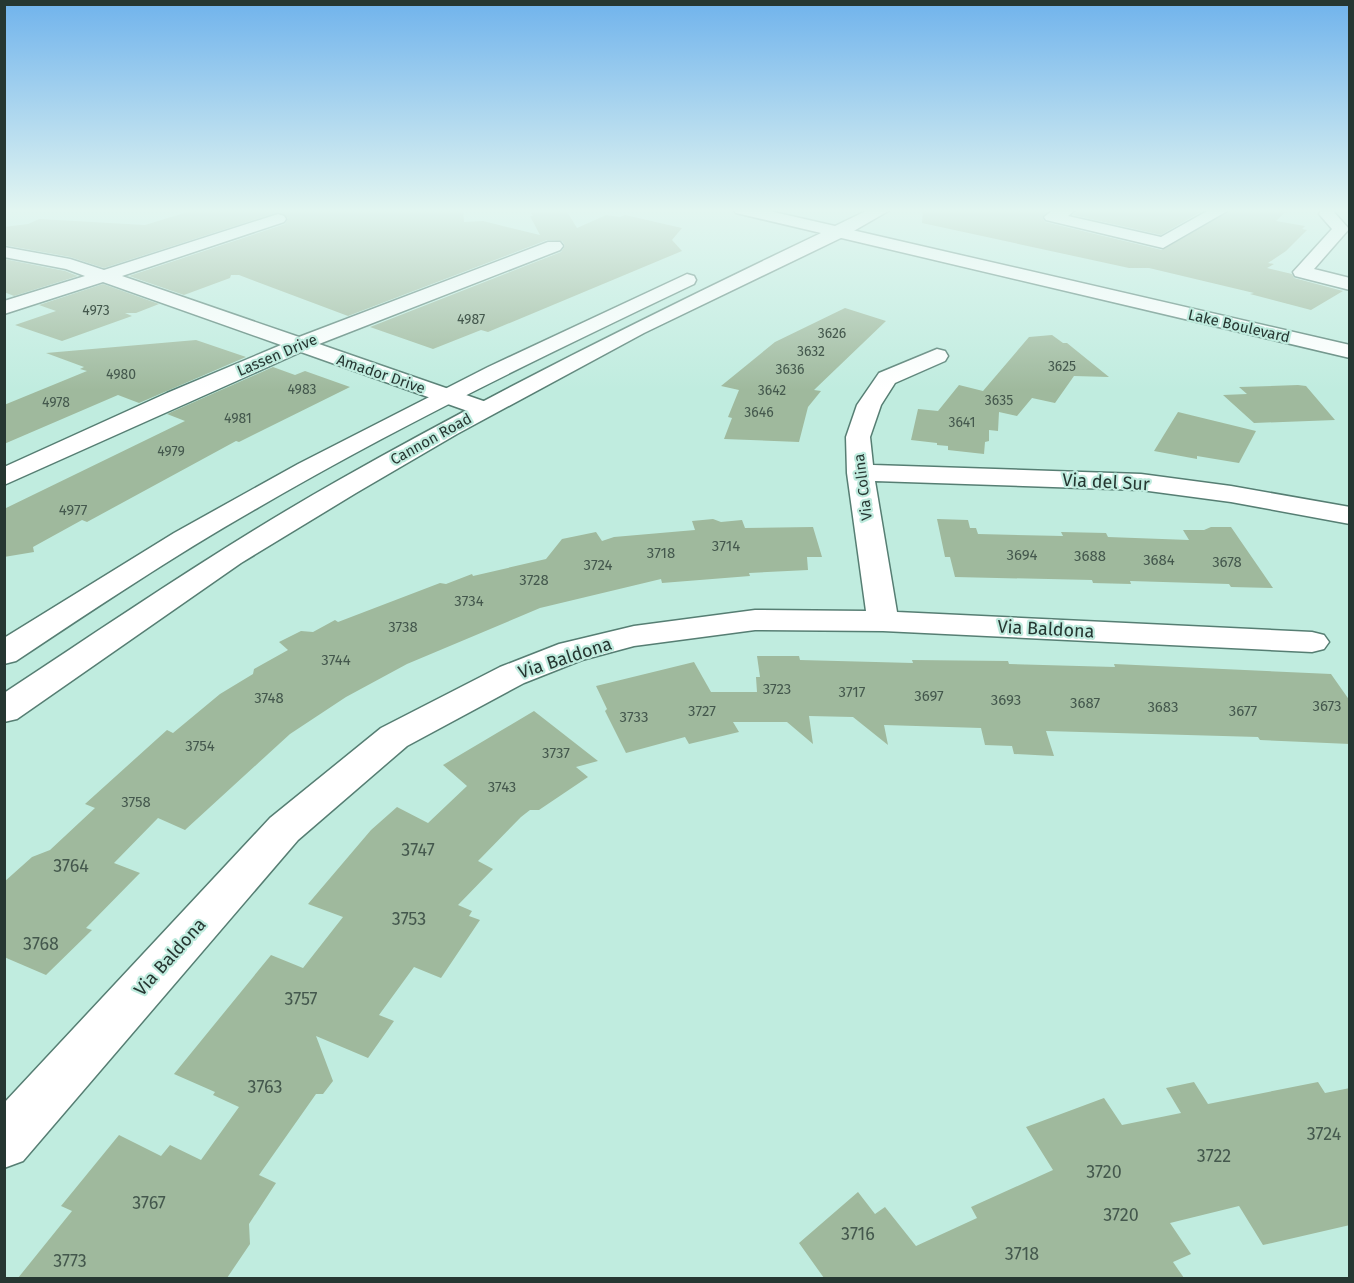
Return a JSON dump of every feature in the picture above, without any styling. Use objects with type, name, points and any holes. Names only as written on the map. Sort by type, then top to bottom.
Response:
[{"type":"street","name":"Amador Drive","points":[[86,270],[484,409]]},
{"type":"street","points":[[4,308],[122,270]]},
{"type":"street","name":"Lassen Drive","points":[[4,477],[176,398],[336,329],[491,270]]},
{"type":"street","name":"Cannon Road","points":[[4,653],[184,540],[448,396],[603,318],[707,270]]},
{"type":"street","name":"Cannon Road","points":[[4,710],[231,556],[346,487],[484,409],[747,270]]},
{"type":"street","name":"Lake Boulevard","points":[[1021,270],[1350,352]]},
{"type":"street","points":[[1304,270],[1302,272],[1350,284]]},
{"type":"street","name":"Via Colina","points":[[883,621],[860,473],[858,437],[869,405],[887,378],[937,356]]},
{"type":"street","name":"Via del Sur","points":[[860,473],[1141,482],[1231,494],[1350,516]]},
{"type":"street","name":"Via Baldona","points":[[4,1142],[284,829],[394,737],[512,675],[571,652],[634,636],[755,620],[883,621],[1312,642]]},
{"type":"building","points":[[4,270],[59,270],[78,276],[14,296],[4,292]]},
{"type":"building","points":[[147,270],[469,270],[348,316],[239,275],[231,275],[230,278],[184,295],[129,276]]},
{"type":"building","points":[[515,270],[637,270],[488,332],[481,330],[433,349],[370,327]]},
{"type":"building","points":[[1157,270],[1275,270],[1292,274],[1294,278],[1343,291],[1311,310],[1250,294],[1254,293]]},
{"type":"building","points":[[103,284],[159,304],[136,313],[125,313],[132,316],[62,341],[15,325],[56,311],[39,305]]},
{"type":"building","points":[[845,308],[886,321],[814,390],[821,391],[808,407],[799,442],[724,439],[732,418],[728,417],[739,390],[721,386],[775,342]]},
{"type":"building","points":[[1052,335],[1063,343],[1067,343],[1109,377],[1074,376],[1055,403],[1032,398],[1017,416],[999,412],[998,431],[989,430],[989,441],[985,442],[984,454],[948,450],[948,446],[937,445],[937,443],[911,440],[918,409],[938,411],[959,385],[983,391],[1029,337]]},
{"type":"building","points":[[196,340],[246,357],[139,403],[118,395],[4,444],[4,405],[87,371],[80,369],[84,367],[46,353]]},
{"type":"building","points":[[273,367],[295,375],[305,371],[350,387],[239,442],[236,441],[87,522],[82,520],[33,547],[34,552],[4,557],[4,509],[185,421],[167,414]]},
{"type":"building","points":[[1306,386],[1335,420],[1254,423],[1223,395],[1247,394],[1239,387]]},
{"type":"building","points":[[1178,412],[1256,431],[1239,463],[1197,456],[1197,459],[1154,451]]},
{"type":"building","points":[[713,519],[721,522],[742,520],[745,528],[813,527],[822,557],[807,557],[808,570],[749,573],[750,576],[662,583],[661,579],[540,608],[407,664],[346,697],[290,734],[185,830],[158,818],[114,863],[140,873],[86,928],[92,930],[46,975],[4,957],[4,882],[32,857],[50,850],[95,808],[85,804],[167,730],[173,733],[220,694],[253,674],[254,669],[288,650],[279,642],[301,631],[313,632],[335,620],[338,622],[440,583],[446,584],[472,574],[473,576],[546,559],[562,539],[596,532],[602,541],[614,537],[695,530],[692,521]]},
{"type":"building","points":[[937,519],[968,520],[970,528],[976,528],[978,534],[1063,536],[1061,532],[1106,533],[1108,537],[1189,540],[1183,530],[1231,527],[1273,588],[1231,587],[1229,584],[1130,581],[1131,584],[1093,583],[1092,580],[955,577],[950,557],[945,557]]},
{"type":"building","points":[[757,656],[799,656],[800,660],[913,663],[912,660],[1008,661],[1009,664],[1115,667],[1114,664],[1331,674],[1350,701],[1350,744],[1260,740],[1258,737],[1046,731],[1054,756],[1014,754],[1012,746],[985,745],[981,728],[884,725],[888,745],[853,717],[809,716],[813,744],[787,722],[733,722],[739,732],[689,744],[685,737],[626,753],[605,711],[607,709],[596,686],[694,662],[711,692],[757,692],[756,677],[760,677]]},
{"type":"building","points":[[534,711],[598,761],[576,767],[588,777],[539,810],[530,810],[478,861],[493,869],[458,905],[472,911],[469,916],[480,920],[441,978],[414,967],[379,1015],[394,1021],[368,1058],[316,1036],[333,1081],[323,1094],[316,1094],[259,1175],[276,1183],[249,1224],[250,1244],[227,1278],[18,1278],[72,1211],[61,1206],[119,1135],[161,1156],[170,1145],[201,1160],[239,1107],[213,1095],[215,1092],[174,1074],[271,955],[303,968],[343,917],[308,904],[371,830],[397,807],[428,823],[467,786],[443,765]]},
{"type":"building","points":[[1194,1082],[1208,1104],[1318,1082],[1325,1093],[1350,1088],[1350,1225],[1263,1245],[1239,1206],[1170,1223],[1191,1254],[1173,1262],[1184,1278],[824,1278],[799,1243],[858,1192],[875,1214],[885,1207],[916,1246],[977,1218],[971,1207],[1053,1170],[1026,1127],[1104,1098],[1122,1125],[1181,1113],[1166,1088]]}]
